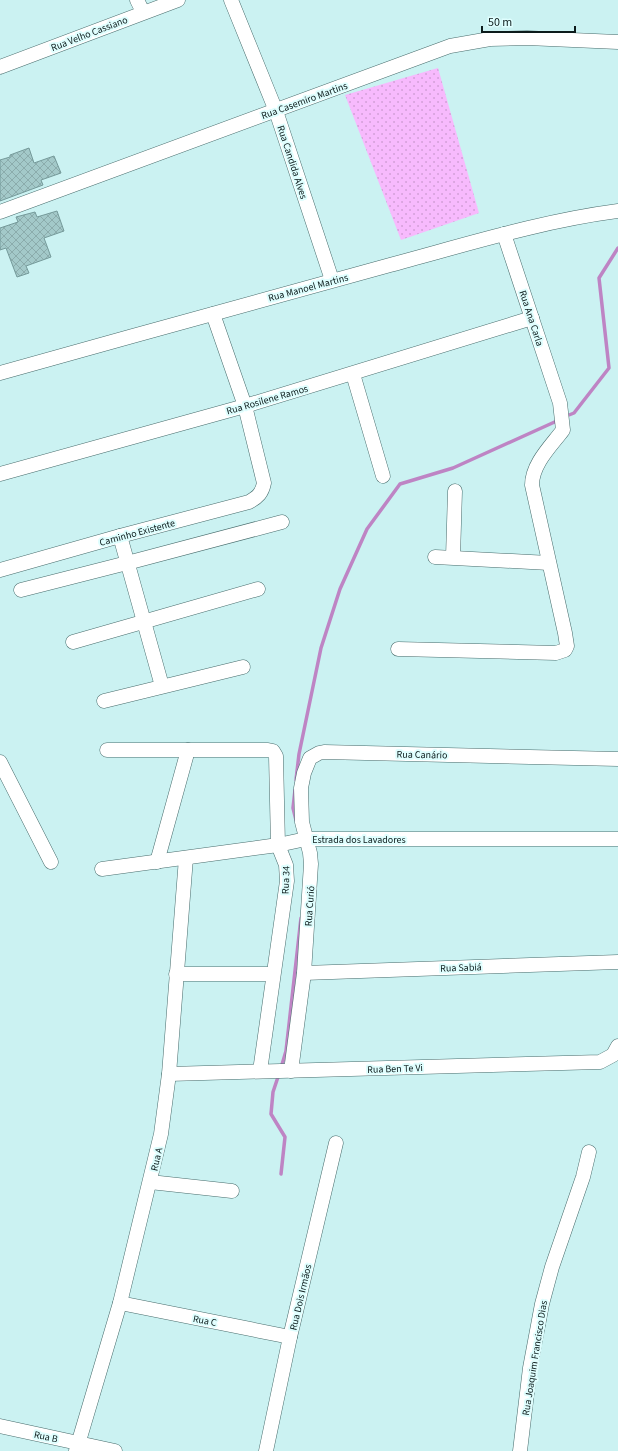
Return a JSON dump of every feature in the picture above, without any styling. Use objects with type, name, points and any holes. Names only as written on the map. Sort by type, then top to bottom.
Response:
[{"type":"street","name":"Rua Velho Cassiano","points":[[0,67],[140,6],[178,0]]},
{"type":"street","name":"Rua Candida Alves","points":[[231,0],[276,110],[332,280]]},
{"type":"street","name":"Rua Casemiro Martins","points":[[0,212],[450,46],[490,39],[527,38],[618,42]]},
{"type":"street","name":"Rua Manoel Martins","points":[[0,373],[332,280],[504,234],[618,211]]},
{"type":"street","name":"Rua Ana Carla","points":[[398,649],[556,653],[566,650],[566,633],[532,485],[534,471],[542,457],[563,430],[560,403],[504,234]]},
{"type":"street","points":[[213,314],[245,406]]},
{"type":"street","name":"Rua Rosilene Ramos","points":[[0,474],[245,406],[532,318]]},
{"type":"street","points":[[353,374],[383,476]]},
{"type":"street","name":"Caminho Existente","points":[[0,570],[249,502],[256,498],[262,492],[264,483],[245,406]]},
{"type":"street","points":[[453,557],[455,491]]},
{"type":"street","points":[[22,590],[282,522]]},
{"type":"street","points":[[120,536],[162,686]]},
{"type":"street","points":[[435,557],[549,563]]},
{"type":"street","points":[[73,642],[258,589]]},
{"type":"street","points":[[104,701],[243,667]]},
{"type":"street","name":"Rua 34","points":[[107,750],[268,750],[275,753],[282,844],[287,881],[273,974],[264,1071]]},
{"type":"street","points":[[157,862],[188,750]]},
{"type":"street","name":"Rua Canário","points":[[304,840],[301,811],[301,788],[304,773],[310,758],[319,752],[618,759]]},
{"type":"street","points":[[0,762],[51,862]]},
{"type":"street","name":"Estrada dos Lavadores","points":[[102,869],[304,840],[618,839]]},
{"type":"street","name":"Rua Curió","points":[[304,840],[310,853],[311,864],[304,973]]},
{"type":"street","name":"Rua A","points":[[78,1447],[120,1303],[161,1134],[169,1074],[186,858]]},
{"type":"street","name":"Rua Sabiá","points":[[304,973],[618,962]]},
{"type":"street","points":[[288,1071],[304,973]]},
{"type":"street","points":[[176,974],[273,974]]},
{"type":"street","name":"Rua Ben Te Vi","points":[[169,1074],[600,1062],[610,1058],[617,1048]]},
{"type":"street","name":"Rua Dois Irmãos","points":[[266,1451],[290,1338],[336,1143]]},
{"type":"street","name":"Rua Joaquim Francisco Dias","points":[[520,1451],[530,1368],[542,1304],[552,1267],[583,1177],[589,1152]]},
{"type":"street","points":[[150,1182],[232,1191]]},
{"type":"street","name":"Rua C","points":[[120,1303],[290,1338]]},
{"type":"street","name":"Rua B","points":[[0,1426],[78,1447],[115,1451]]},
{"type":"shaded area","points":[[438,68],[479,213],[401,240],[345,95]]},
{"type":"building","points":[[29,148],[34,163],[54,156],[61,173],[41,180],[43,185],[0,201],[0,160]]},
{"type":"building","points":[[57,211],[64,231],[44,238],[51,257],[26,266],[29,273],[17,277],[6,248],[0,250],[0,228],[18,222],[16,217],[35,212],[37,217]]},
{"type":"waterway","points":[[564,417],[574,413],[609,368],[599,278],[618,248]]},
{"type":"waterway","points":[[296,780],[299,754],[321,648],[340,589],[367,529],[400,484],[453,468],[559,420]]},
{"type":"waterway","points":[[295,790],[293,808],[296,820]]},
{"type":"waterway","points":[[281,1068],[286,1051],[301,918]]},
{"type":"waterway","points":[[279,1074],[273,1092],[271,1114],[285,1137],[281,1174]]}]
